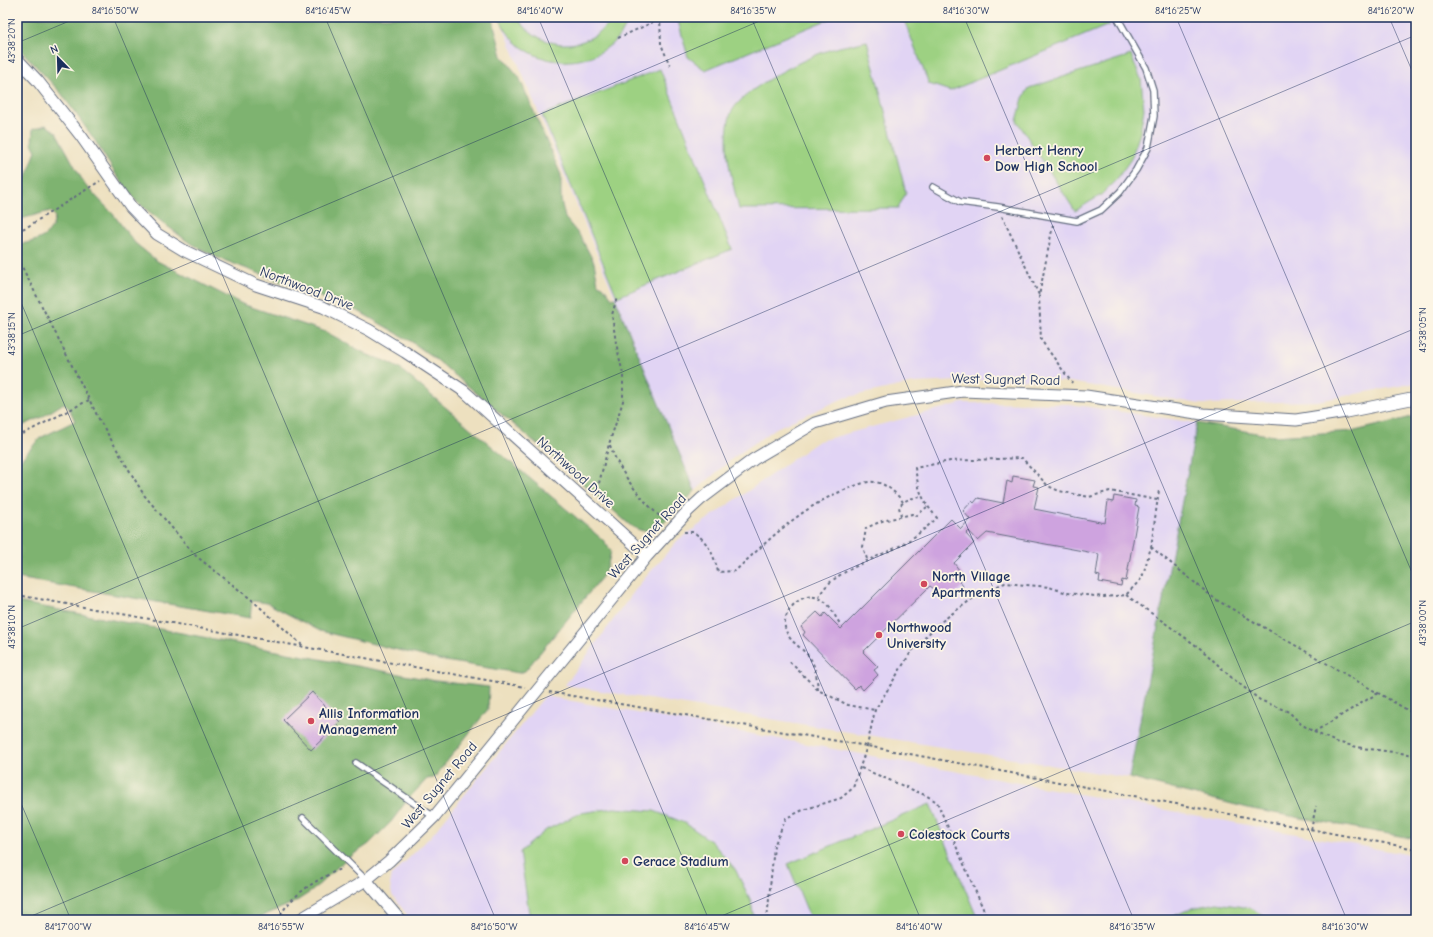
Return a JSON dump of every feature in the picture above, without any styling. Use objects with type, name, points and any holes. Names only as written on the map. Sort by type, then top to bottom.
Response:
[{"type":"street","name":"Northwood Drive","points":[[17,59],[37,80],[81,136],[131,207],[162,238],[185,251],[256,285],[323,307],[369,330],[464,391],[647,556]]},
{"type":"street","name":"West Sugnet Road","points":[[299,920],[366,880],[395,856],[434,817],[647,556],[672,527],[701,499],[754,459],[815,423],[886,402],[963,391],[1086,396],[1202,414],[1296,420],[1416,398]]},
{"type":"street","points":[[366,880],[400,920]]},
{"type":"lane","points":[[933,187],[960,202],[1054,217],[1077,220],[1101,210],[1128,181],[1148,148],[1154,116],[1153,90],[1146,68],[1117,17]]},
{"type":"lane","points":[[356,763],[434,817]]},
{"type":"lane","points":[[303,818],[366,880]]},
{"type":"path","points":[[618,38],[660,18],[661,44],[671,68]]},
{"type":"path","points":[[17,231],[27,227],[108,176]]},
{"type":"path","points":[[998,207],[1039,296]]},
{"type":"path","points":[[1054,217],[1039,296],[1042,340],[1070,382],[1086,396]]},
{"type":"path","points":[[17,257],[100,421],[144,495],[196,556],[252,600],[304,647]]},
{"type":"path","points":[[593,508],[609,444],[623,401],[623,374],[612,315],[617,297]]},
{"type":"path","points":[[17,437],[89,400]]},
{"type":"path","points":[[609,444],[615,460],[647,505],[672,527]]},
{"type":"path","points":[[818,598],[820,591],[837,577],[913,538],[937,518],[921,497],[915,468],[950,461],[1022,458],[1048,486],[1059,491],[1089,497],[1110,491],[1158,500]]},
{"type":"path","points":[[683,533],[693,532],[705,542],[715,559],[718,572],[735,571],[790,522],[815,505],[844,490],[861,484],[872,482],[879,483],[888,487],[903,502]]},
{"type":"path","points":[[1126,595],[1142,578],[1151,547],[1159,490]]},
{"type":"path","points":[[900,516],[899,507],[903,502],[912,498],[921,497]]},
{"type":"path","points":[[868,560],[863,547],[866,528],[900,516],[912,514],[916,516],[928,507]]},
{"type":"path","points":[[1151,547],[1215,599],[1416,715]]},
{"type":"path","points":[[767,920],[774,846],[786,818],[803,810],[841,798],[853,788],[867,746],[875,710],[911,652],[938,624],[980,593],[1005,583],[1049,587],[1067,593],[1104,597],[1126,595],[1201,648],[1232,678],[1260,700],[1289,712],[1301,724],[1314,732],[1336,742],[1362,748],[1416,755]]},
{"type":"path","points":[[17,595],[537,690],[867,746],[1416,849]]},
{"type":"path","points":[[818,690],[813,665],[809,657],[787,634],[786,618],[789,610],[802,598],[811,596],[828,603],[841,625]]},
{"type":"path","points":[[790,662],[818,690],[848,705],[875,710]]},
{"type":"path","points":[[1314,732],[1378,693]]},
{"type":"path","points":[[860,768],[938,802],[988,920]]},
{"type":"path","points":[[1311,830],[1316,806]]},
{"type":"path","points":[[278,920],[283,908],[320,878],[350,865]]},
{"type":"shaded area","name":"Herbert Henry Dow High School","points":[[499,17],[1416,17],[1416,383],[1317,401],[1201,404],[1070,382],[1003,379],[913,383],[844,398],[776,428],[733,458],[695,491]]},
{"type":"shaded area","name":"Northwood University","points":[[962,403],[1069,404],[1197,423],[1129,778],[565,685],[639,585],[678,540],[819,441]]},
{"type":"shaded area","points":[[545,696],[1416,856],[1416,920],[411,920],[392,895],[390,884],[392,875],[431,836]]},
{"type":"green space","points":[[17,17],[492,17],[502,56],[519,77],[561,175],[561,200],[565,218],[580,236],[594,262],[598,284],[603,286],[612,298],[615,298],[695,491],[669,518],[652,530],[646,531],[633,527],[438,361],[412,342],[360,312],[216,257],[187,241],[136,201],[115,173],[94,139],[61,93],[17,46]]},
{"type":"green space","points":[[499,17],[517,17],[527,29],[538,37],[551,42],[565,44],[591,38],[603,29],[612,17],[630,17],[619,37],[603,50],[585,59],[564,61],[544,58],[526,50],[510,36]]},
{"type":"green space","points":[[677,17],[834,17],[705,70],[688,57]]},
{"type":"green space","points":[[903,17],[1105,17],[1109,25],[950,91],[929,84]]},
{"type":"green space","points":[[867,41],[906,193],[898,208],[739,209],[727,151],[730,116],[735,107],[758,87],[804,60],[834,49]]},
{"type":"green space","points":[[1131,55],[1141,79],[1144,109],[1140,133],[1131,159],[1116,180],[1101,195],[1075,211],[1017,121],[1023,98],[1029,88]]},
{"type":"green space","points":[[660,69],[732,249],[617,297],[542,115]]},
{"type":"green space","points":[[46,125],[56,132],[85,185],[113,214],[135,243],[157,261],[242,304],[326,332],[368,355],[385,361],[400,369],[603,540],[611,551],[608,564],[602,577],[525,671],[519,673],[439,660],[320,631],[267,603],[252,601],[250,618],[17,578],[17,532],[21,529],[17,527],[17,464],[40,438],[75,421],[70,410],[64,403],[42,417],[17,428],[17,245],[37,240],[47,234],[54,223],[55,216],[50,211],[17,220],[17,188],[27,176],[36,151],[32,143],[33,129]]},
{"type":"green space","points":[[1416,416],[1416,839],[1252,809],[1129,778],[1197,423],[1274,436],[1355,431]]},
{"type":"green space","points":[[17,602],[436,681],[489,687],[488,709],[434,778],[427,779],[408,799],[391,822],[369,844],[345,860],[312,891],[295,902],[253,920],[17,920]]},
{"type":"green space","name":"Colestock Courts","points":[[930,804],[978,920],[811,920],[788,864]]},
{"type":"green space","name":"Gerace Stadium","points":[[614,808],[654,811],[685,823],[712,842],[735,869],[751,901],[754,920],[530,920],[520,852],[546,830],[581,813]]},
{"type":"green space","points":[[1217,903],[1250,908],[1272,920],[1165,920],[1192,908]]},
{"type":"building","name":"North Village Apartments","points":[[1013,476],[1035,480],[1033,486],[1039,487],[1034,509],[1105,523],[1108,501],[1113,502],[1114,496],[1136,500],[1135,506],[1139,507],[1126,581],[1122,580],[1121,586],[1099,582],[1100,576],[1096,575],[1099,554],[987,533],[978,541],[969,531],[966,534],[974,543],[954,563],[964,577],[960,582],[963,586],[953,595],[949,592],[944,596],[930,586],[863,652],[878,667],[874,670],[878,675],[863,690],[859,685],[855,689],[803,635],[805,632],[801,627],[817,612],[822,617],[825,613],[841,629],[951,519],[961,529],[970,519],[963,511],[972,501],[974,503],[978,498],[1003,503],[1007,481],[1012,483]]},
{"type":"building","name":"Allis Information Management","points":[[312,692],[340,722],[311,750],[283,720]]},
{"type":"place","name":"Herbert Henry Dow High School","points":[[987,158]]},
{"type":"place","name":"North Village Apartments","points":[[924,584]]},
{"type":"place","name":"Northwood University","points":[[879,635]]},
{"type":"place","name":"Allis Information Management","points":[[311,721]]},
{"type":"place","name":"Colestock Courts","points":[[901,834]]},
{"type":"place","name":"Gerace Stadium","points":[[625,861]]}]
